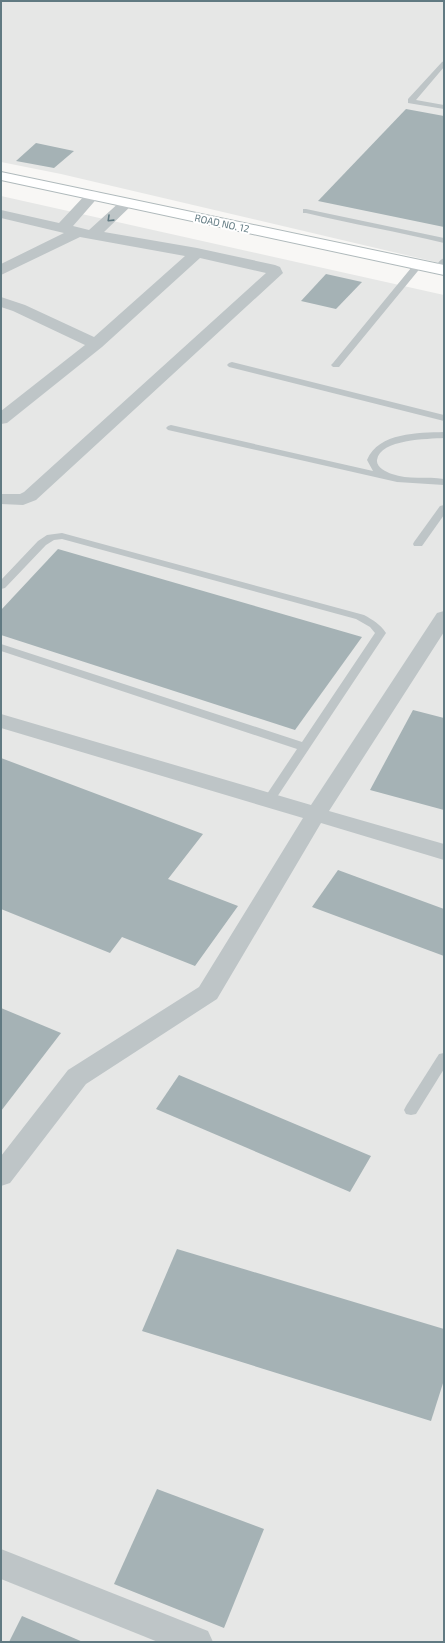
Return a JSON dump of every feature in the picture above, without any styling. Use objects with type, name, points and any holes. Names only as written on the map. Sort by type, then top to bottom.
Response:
[{"type":"street","name":"ROAD NO. 12","points":[[1,176],[419,264],[442,266]]},
{"type":"street","points":[[63,228],[92,196]]},
{"type":"street","points":[[1,270],[85,234],[127,203]]},
{"type":"street","points":[[1,214],[85,234],[197,253],[273,269],[275,272],[30,496],[23,500],[1,500]]},
{"type":"street","points":[[5,411],[96,344],[197,253]]},
{"type":"street","points":[[1,302],[19,308],[96,344]]},
{"type":"street","points":[[1,1175],[77,1077],[208,993],[316,814],[444,617]]},
{"type":"street","points":[[1,721],[444,852]]},
{"type":"street","points":[[1,1564],[197,1642]]},
{"type":"lane","points":[[444,63],[411,101],[444,107]]},
{"type":"lane","points":[[306,211],[405,233],[437,238],[444,241]]},
{"type":"lane","points":[[336,365],[419,264]]},
{"type":"lane","points":[[232,365],[444,418]]},
{"type":"lane","points":[[171,428],[397,479],[436,480],[444,482]]},
{"type":"lane","points":[[397,479],[378,470],[373,465],[372,460],[375,453],[381,447],[390,442],[406,438],[444,435]]},
{"type":"lane","points":[[418,544],[444,508]]},
{"type":"lane","points":[[1,586],[42,543],[51,537],[62,536],[360,617],[374,625],[381,633],[269,800]]},
{"type":"lane","points":[[1,647],[304,747]]},
{"type":"lane","points":[[411,1110],[444,1058]]},
{"type":"shaded area","points":[[1,1],[444,1],[444,264],[61,174],[1,162]]},
{"type":"shaded area","points":[[1,196],[444,295],[444,1642],[1,1642]]},
{"type":"building","points":[[406,109],[444,116],[444,227],[318,201]]},
{"type":"building","points":[[36,143],[74,151],[54,168],[16,161]]},
{"type":"building","points":[[326,274],[362,282],[336,309],[301,301]]},
{"type":"building","points":[[58,549],[362,637],[295,730],[1,635],[1,610]]},
{"type":"building","points":[[413,710],[444,718],[444,810],[370,790]]},
{"type":"building","points":[[1,758],[203,834],[168,879],[238,906],[195,966],[122,937],[110,953],[1,909]]},
{"type":"building","points":[[338,870],[444,909],[444,956],[312,907]]},
{"type":"building","points":[[1,1008],[61,1033],[1,1111]]},
{"type":"building","points":[[179,1075],[371,1156],[350,1192],[156,1109]]},
{"type":"building","points":[[177,1249],[444,1329],[444,1380],[431,1421],[142,1331]]},
{"type":"building","points":[[157,1489],[264,1529],[224,1628],[114,1584]]},
{"type":"building","points":[[22,1616],[83,1642],[9,1642]]}]
